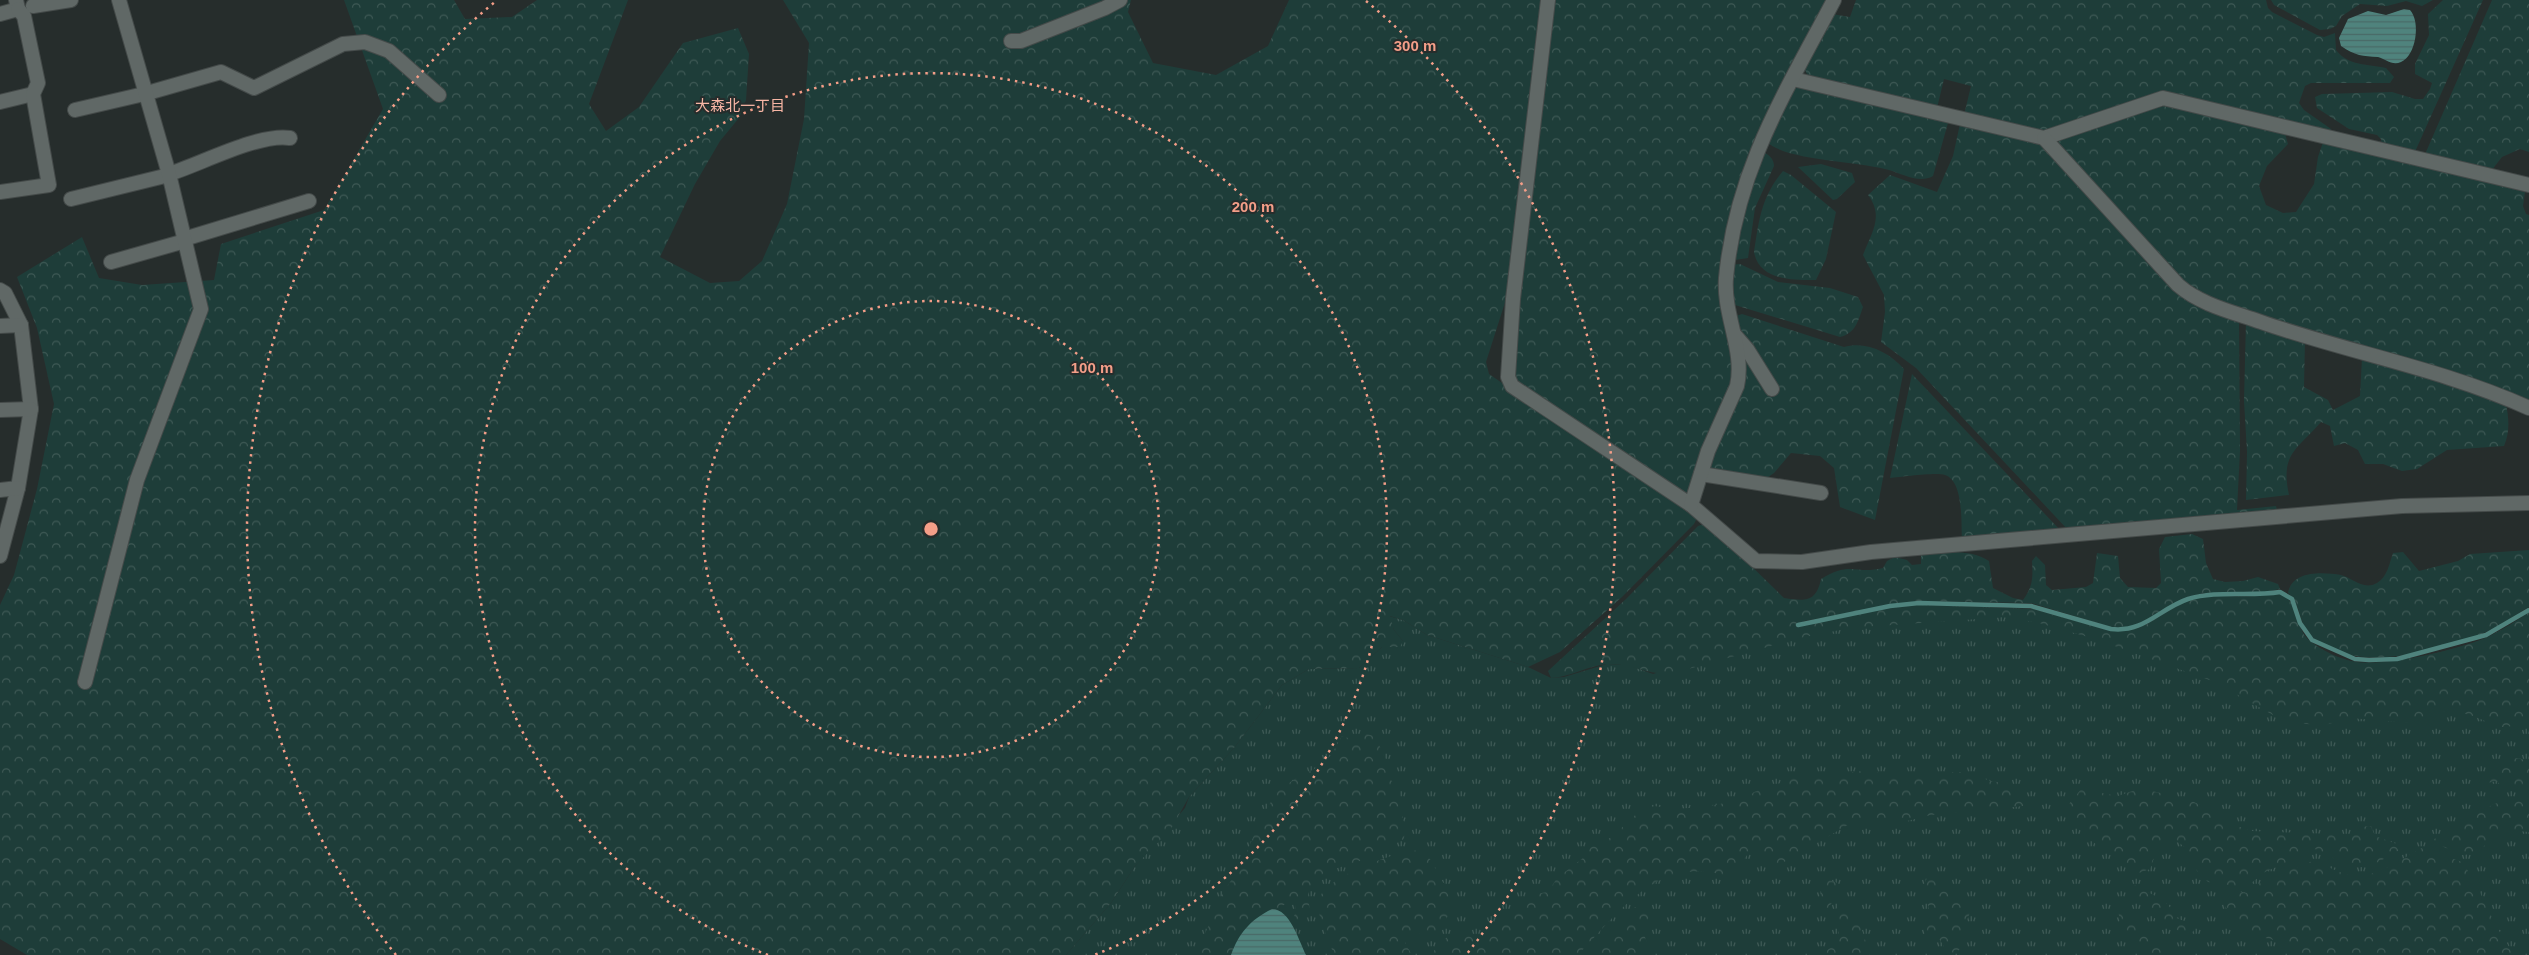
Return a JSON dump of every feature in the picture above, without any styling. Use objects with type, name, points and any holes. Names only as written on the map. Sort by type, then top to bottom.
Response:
[{"type":"street","points":[[33,6],[71,0]]},
{"type":"street","points":[[85,682],[140,471],[201,309],[169,175],[144,94],[119,0]]},
{"type":"street","points":[[1011,41],[1021,41],[1105,8],[1120,0]]},
{"type":"street","points":[[1548,0],[1513,299],[1508,377],[1512,386],[1691,505],[1756,562],[1802,562],[1871,552],[2402,506],[2529,502]]},
{"type":"street","points":[[1691,505],[1708,451],[1740,376],[1740,365],[1726,307],[1725,286],[1728,255],[1737,210],[1748,173],[1762,138],[1834,0]]},
{"type":"street","points":[[0,14],[17,4],[24,16],[38,83],[33,94],[49,185],[0,192]]},
{"type":"street","points":[[75,110],[144,94],[221,72],[254,88],[343,44],[365,42],[389,51],[439,95]]},
{"type":"street","points":[[1793,79],[2044,138],[2163,98],[2529,185]]},
{"type":"street","points":[[0,102],[33,94]]},
{"type":"street","points":[[71,199],[169,175],[262,140],[282,137],[290,138]]},
{"type":"street","points":[[2044,138],[2178,285],[2198,299],[2287,331],[2462,381],[2529,408]]},
{"type":"street","points":[[111,262],[309,201]]},
{"type":"street","points":[[0,290],[5,293],[21,325],[32,409],[18,488],[0,556]]},
{"type":"street","points":[[0,326],[21,325]]},
{"type":"street","points":[[1732,332],[1747,349],[1772,389]]},
{"type":"street","points":[[0,410],[32,409]]},
{"type":"street","points":[[1701,474],[1822,493]]},
{"type":"street","points":[[0,490],[18,488]]},
{"type":"green space","points":[[344,0],[454,0],[465,19],[512,17],[537,0],[628,0],[589,104],[606,131],[639,107],[683,43],[738,28],[749,54],[746,100],[739,118],[720,141],[695,184],[660,257],[710,283],[739,281],[762,261],[787,204],[804,119],[809,43],[783,0],[1131,0],[1128,12],[1153,63],[1216,75],[1268,46],[1289,0],[1544,0],[1508,293],[1486,362],[1489,374],[1697,518],[1694,524],[1622,597],[1560,652],[1528,667],[1427,635],[1403,620],[1390,616],[1394,630],[1403,641],[1400,647],[1382,647],[1359,668],[1309,669],[1282,685],[1234,748],[1189,797],[1171,829],[1135,866],[1111,903],[1066,955],[27,955],[0,939],[0,605],[14,575],[37,489],[54,404],[37,328],[17,277],[82,237],[99,278],[142,285],[214,280],[221,244],[324,210],[383,109]]},
{"type":"green space","points":[[1553,0],[1828,0],[1751,150],[1744,172],[1721,286],[1723,309],[1734,354],[1735,377],[1686,498],[1516,384],[1512,375],[1517,293]]},
{"type":"green space","points":[[1856,0],[2266,0],[2268,8],[2272,12],[2317,35],[2324,37],[2335,33],[2336,50],[2346,59],[2359,64],[2386,68],[2394,77],[2390,83],[2311,83],[2305,86],[2299,103],[2304,110],[2331,129],[2328,133],[2162,93],[2044,131],[2035,130],[1964,115],[1971,86],[1944,79],[1937,108],[1809,78],[1804,68],[1832,14],[1850,17]]},
{"type":"green space","points":[[2271,0],[2433,0],[2422,6],[2406,1],[2387,6],[2360,4],[2342,16],[2336,26],[2320,30],[2274,5]]},
{"type":"green space","points":[[2443,0],[2483,0],[2414,154],[2382,145],[2381,139],[2377,135],[2349,129],[2317,108],[2315,97],[2322,94],[2392,92],[2415,99],[2423,99],[2432,83],[2415,74],[2415,64],[2429,35],[2428,14]]},
{"type":"green space","points":[[2492,0],[2529,0],[2529,152],[2520,149],[2502,157],[2491,171],[2428,156],[2426,152]]},
{"type":"green space","points":[[1799,86],[1948,123],[1933,176],[1917,179],[1876,167],[1805,157],[1775,148],[1766,141],[1793,89]]},
{"type":"green space","points":[[2167,105],[2285,134],[2288,144],[2267,166],[2259,186],[2266,205],[2283,213],[2296,212],[2314,184],[2318,157],[2323,142],[2525,192],[2523,206],[2526,214],[2529,215],[2529,405],[2467,379],[2242,310],[2188,288],[2057,144],[2061,137]]},
{"type":"green space","points":[[1960,124],[2042,143],[2175,287],[2239,317],[2240,451],[2237,510],[2276,506],[2278,514],[2069,531],[1916,368],[1881,342],[1885,312],[1884,295],[1863,255],[1873,231],[1876,217],[1873,203],[1868,195],[1890,175],[1937,192],[1953,156]]},
{"type":"green space","points":[[1762,152],[1771,157],[1774,166],[1755,208],[1748,258],[1735,260],[1742,210]]},
{"type":"green space","points":[[1821,164],[1852,173],[1855,182],[1837,199],[1833,200],[1798,167]]},
{"type":"green space","points":[[1783,171],[1791,175],[1836,212],[1826,259],[1816,280],[1779,277],[1770,274],[1757,262],[1754,252],[1762,209],[1770,190]]},
{"type":"green space","points":[[1740,264],[1778,282],[1830,288],[1858,297],[1863,307],[1856,326],[1850,333],[1840,337],[1735,305],[1730,300],[1731,265]]},
{"type":"green space","points":[[1742,314],[1844,347],[1861,346],[1877,349],[1904,369],[1875,520],[1840,507],[1834,468],[1820,456],[1791,453],[1774,473],[1764,480],[1708,469],[1741,389],[1733,317]]},
{"type":"green space","points":[[2246,321],[2305,340],[2304,387],[2328,400],[2333,410],[2360,396],[2362,358],[2461,387],[2506,404],[2508,425],[2504,446],[2447,450],[2417,469],[2402,471],[2383,464],[2365,464],[2358,450],[2345,443],[2334,446],[2330,426],[2321,422],[2298,446],[2289,461],[2287,481],[2289,495],[2246,500],[2247,452],[2244,401]]},
{"type":"green space","points":[[1912,374],[2062,532],[1962,541],[1960,504],[1956,485],[1951,479],[1941,474],[1890,478]]},
{"type":"green space","points":[[1707,523],[1784,598],[1791,599],[1804,600],[1813,596],[1819,587],[1821,579],[1839,570],[1874,570],[1883,568],[1887,561],[1895,557],[1907,560],[1912,565],[1921,564],[1921,554],[1948,552],[1974,554],[1989,561],[1993,588],[2013,598],[2023,600],[2031,586],[2032,561],[2036,556],[2045,565],[2046,585],[2052,590],[2086,587],[2093,583],[2097,553],[2118,556],[2120,578],[2128,587],[2156,588],[2161,583],[2159,549],[2165,537],[2192,534],[2203,539],[2206,563],[2213,579],[2225,582],[2243,581],[2258,577],[2278,584],[2280,589],[2259,593],[2204,593],[2187,597],[2136,626],[2125,628],[2111,627],[2031,603],[1918,601],[1804,621],[1796,627],[1890,608],[1919,605],[2032,609],[2111,631],[2123,631],[2143,626],[2178,606],[2198,598],[2256,596],[2279,593],[2291,603],[2305,637],[2311,642],[2338,657],[2350,661],[2369,663],[2424,656],[2478,641],[2510,625],[2529,612],[2529,718],[2519,724],[2503,727],[2466,714],[2442,711],[2423,724],[2350,718],[2325,725],[2287,723],[2215,682],[2095,639],[2039,623],[2006,617],[1850,628],[1800,638],[1674,673],[1649,672],[1617,664],[1609,664],[1594,666],[1566,676],[1551,678],[1548,671],[1626,599],[1698,526]]},
{"type":"green space","points":[[2529,550],[2529,607],[2486,632],[2421,652],[2397,656],[2372,657],[2349,655],[2328,648],[2307,631],[2296,603],[2288,593],[2295,580],[2302,576],[2317,573],[2341,575],[2362,585],[2372,585],[2384,577],[2393,553],[2403,552],[2419,571],[2458,561],[2470,554]]},
{"type":"green space","points":[[2279,593],[2291,603],[2305,637],[2311,642],[2332,655],[2356,662],[2369,663],[2424,656],[2478,641],[2510,625],[2529,612],[2529,955],[1066,955],[1111,903],[1135,866],[1185,808],[1189,797],[1234,748],[1282,685],[1309,669],[1359,668],[1382,647],[1403,641],[1394,630],[1389,616],[1403,620],[1427,635],[1528,667],[1551,678],[1564,677],[1607,664],[1628,665],[1653,674],[1794,627],[1890,608],[1919,605],[2032,609],[2111,631],[2123,631],[2143,626],[2178,606],[2198,598],[2256,596]]},
{"type":"green space","points":[[1366,734],[1375,736],[1386,760],[1391,780],[1400,791],[1401,812],[1405,826],[1404,839],[1366,859],[1328,871],[1313,881],[1308,893],[1310,914],[1298,924],[1293,918],[1296,912],[1295,905],[1289,902],[1277,909],[1271,909],[1236,942],[1231,955],[1199,955],[1199,947],[1224,891],[1242,864],[1261,818],[1277,792],[1293,780],[1322,765],[1331,755],[1342,736],[1354,740]]},
{"type":"green space","points":[[2519,758],[2529,762],[2529,790],[2524,792],[2513,785],[2501,786],[2497,781],[2487,783],[2489,772],[2497,764]]},
{"type":"green space","points":[[1868,770],[1885,775],[1964,772],[1991,781],[2014,785],[2021,795],[2024,806],[1931,815],[1907,821],[1862,823],[1846,826],[1777,866],[1767,857],[1750,851],[1731,877],[1715,873],[1685,872],[1666,878],[1649,886],[1633,898],[1578,955],[1430,955],[1447,937],[1456,932],[1481,935],[1499,927],[1516,902],[1528,895],[1548,892],[1557,878],[1583,858],[1591,846],[1612,837],[1634,816],[1654,806],[1675,809],[1704,807],[1746,799],[1754,792],[1784,782],[1794,775],[1819,778]]},
{"type":"green space","points":[[2082,788],[2091,788],[2102,793],[2118,796],[2135,790],[2152,791],[2187,799],[2221,814],[2237,826],[2252,831],[2329,834],[2346,840],[2355,834],[2358,827],[2371,826],[2375,836],[2405,847],[2378,862],[2361,867],[2343,863],[2315,849],[2265,872],[2250,884],[2242,887],[2208,882],[2197,871],[2186,848],[2178,842],[2161,839],[2150,869],[2136,874],[2089,839],[2071,821],[2069,804]]},
{"type":"green space","points":[[2529,797],[2529,832],[2508,830],[2472,854],[2463,855],[2432,842],[2437,836],[2494,804]]},
{"type":"green space","points":[[2422,848],[2462,862],[2474,880],[2496,926],[2514,955],[2301,955],[2271,939],[2254,936],[2237,926],[2222,901],[2236,890],[2246,893],[2263,881],[2315,860],[2335,870],[2352,876],[2358,876],[2382,870]]},
{"type":"green space","points":[[1409,850],[1426,855],[1435,867],[1441,880],[1450,890],[1452,907],[1444,923],[1437,932],[1410,935],[1405,943],[1412,955],[1334,955],[1319,913],[1320,897],[1328,887],[1354,871]]},
{"type":"green space","points":[[1935,877],[1950,886],[1956,902],[1963,904],[1970,912],[1963,929],[1964,943],[1957,953],[1947,952],[1940,940],[1925,934],[1923,923],[1929,909],[1923,889],[1927,878]]},
{"type":"green space","points":[[1828,880],[1836,882],[1839,887],[1838,894],[1824,914],[1818,912],[1818,904],[1821,891]]},
{"type":"green space","points":[[2135,885],[2163,901],[2170,907],[2177,918],[2186,921],[2194,930],[2190,935],[2172,928],[2148,913],[2141,906],[2131,889]]},
{"type":"green space","points":[[1846,901],[1860,927],[1869,955],[1820,955],[1836,944],[1839,932],[1832,917],[1839,904]]},
{"type":"green space","points":[[1635,907],[1652,907],[1644,934],[1651,955],[1591,955]]},
{"type":"green space","points":[[2124,907],[2145,933],[2174,955],[2139,955],[2121,927],[2118,910]]},
{"type":"water","points":[[2404,9],[2410,10],[2413,15],[2416,30],[2410,53],[2401,62],[2392,63],[2378,57],[2359,55],[2341,46],[2339,38],[2348,19],[2368,11],[2386,15]]},
{"type":"water","points":[[1272,909],[1278,910],[1289,920],[1306,955],[1231,955],[1246,928],[1257,918]]},
{"type":"waterway","points":[[1798,625],[1890,606],[1919,603],[2031,606],[2111,629],[2123,629],[2142,624],[2178,603],[2199,596],[2280,592],[2292,599],[2300,623],[2312,640],[2355,659],[2369,660],[2397,659],[2486,635],[2529,610]]},
{"type":"district","name":"大森北一丁目","points":[[740,106]]}]
